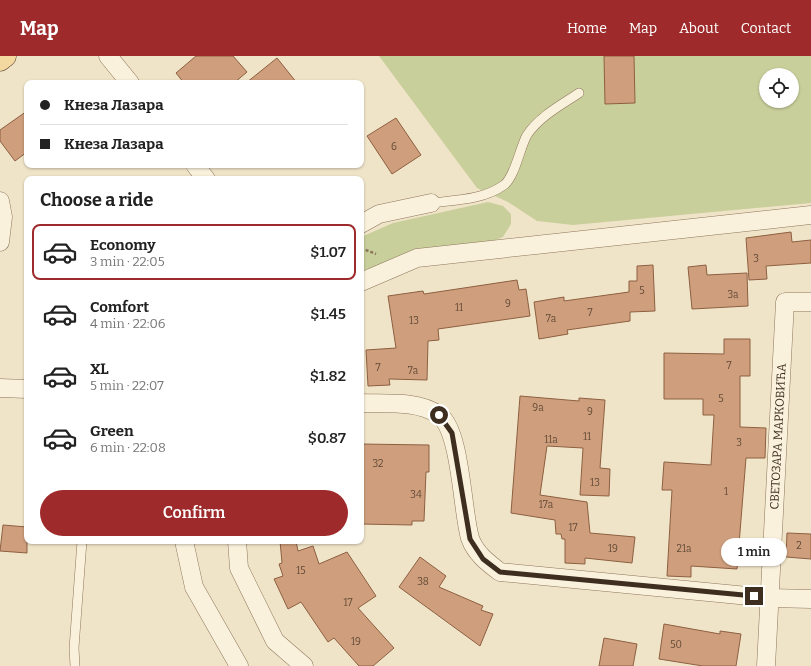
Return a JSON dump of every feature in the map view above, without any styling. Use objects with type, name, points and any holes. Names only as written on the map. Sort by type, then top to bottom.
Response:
[{"type":"main road","points":[[0,60],[5,56]]},
{"type":"street","points":[[108,56],[128,80]]},
{"type":"street","points":[[197,168],[204,176]]},
{"type":"street","points":[[0,200],[3,217],[0,242]]},
{"type":"street","points":[[364,222],[379,214],[431,203]]},
{"type":"street","points":[[364,281],[416,258],[811,215]]},
{"type":"street","name":"СВЕТОЗАРА МАРКОВИЋА","points":[[770,598],[785,302],[811,302]]},
{"type":"street","points":[[0,388],[24,389]]},
{"type":"street","points":[[364,403],[416,405],[439,415],[452,433],[470,539],[483,559],[500,572],[770,598],[811,599]]},
{"type":"street","points":[[185,544],[194,587],[239,666]]},
{"type":"street","points":[[237,544],[239,568],[275,641],[304,666]]},
{"type":"street","points":[[766,666],[770,598]]},
{"type":"lane","points":[[431,203],[486,195],[506,184],[517,162],[527,136],[545,115],[579,93]]},
{"type":"lane","points":[[75,666],[75,640],[82,544]]},
{"type":"green space","points":[[379,56],[811,56],[811,203],[573,225],[537,221],[508,202],[477,188]]},
{"type":"green space","points":[[488,202],[503,206],[511,214],[511,224],[503,237],[488,243],[415,253],[364,270],[364,236],[393,223]]},
{"type":"building","points":[[196,56],[233,56],[247,72],[238,80],[182,80],[176,73]]},
{"type":"building","points":[[604,56],[634,56],[635,103],[605,104]]},
{"type":"building","points":[[277,58],[295,80],[250,80]]},
{"type":"building","points":[[24,113],[24,154],[15,161],[0,141],[0,130]]},
{"type":"building","points":[[396,118],[421,155],[392,174],[367,136]]},
{"type":"building","points":[[791,232],[792,242],[811,240],[811,263],[766,266],[767,279],[749,280],[746,238]]},
{"type":"building","points":[[653,265],[655,311],[630,312],[630,321],[567,330],[568,334],[539,339],[534,302],[564,297],[564,301],[629,292],[629,281],[637,281],[637,266]]},
{"type":"building","points":[[706,265],[707,275],[747,273],[748,306],[692,309],[688,267]]},
{"type":"building","points":[[517,280],[519,290],[526,289],[530,316],[438,329],[439,340],[428,341],[427,380],[389,379],[390,385],[368,386],[366,350],[396,348],[388,296],[423,291],[424,294]]},
{"type":"building","points":[[724,339],[750,339],[750,376],[740,376],[740,427],[766,428],[765,458],[746,458],[737,569],[691,566],[691,577],[667,576],[672,490],[662,490],[664,462],[711,465],[714,415],[703,415],[703,399],[664,399],[664,353],[724,354]]},
{"type":"building","points":[[520,396],[579,401],[579,398],[605,400],[600,468],[610,469],[609,496],[580,495],[583,448],[547,446],[540,495],[587,502],[590,533],[635,537],[632,563],[585,558],[585,564],[565,563],[565,539],[562,539],[561,534],[556,534],[555,520],[511,513]]},
{"type":"building","points":[[364,444],[429,445],[429,472],[426,472],[424,521],[412,521],[412,525],[364,524]]},
{"type":"building","points":[[3,525],[24,527],[24,544],[27,544],[27,553],[0,551]]},
{"type":"building","points":[[787,533],[811,534],[811,559],[786,557]]},
{"type":"building","points":[[280,544],[297,544],[298,551],[313,546],[319,564],[347,552],[376,596],[358,608],[394,648],[373,666],[359,666],[334,638],[328,642],[301,602],[288,609],[274,579],[283,576],[279,564],[282,563]]},
{"type":"building","points":[[420,557],[446,576],[439,587],[483,606],[481,610],[493,614],[480,646],[399,587]]},
{"type":"building","points":[[664,624],[720,634],[720,631],[741,634],[736,666],[703,666],[659,659]]},
{"type":"building","points":[[604,638],[637,644],[633,666],[599,666]]},
{"type":"route","points":[[439,415],[452,433],[470,539],[483,559],[500,572],[754,596]]}]
